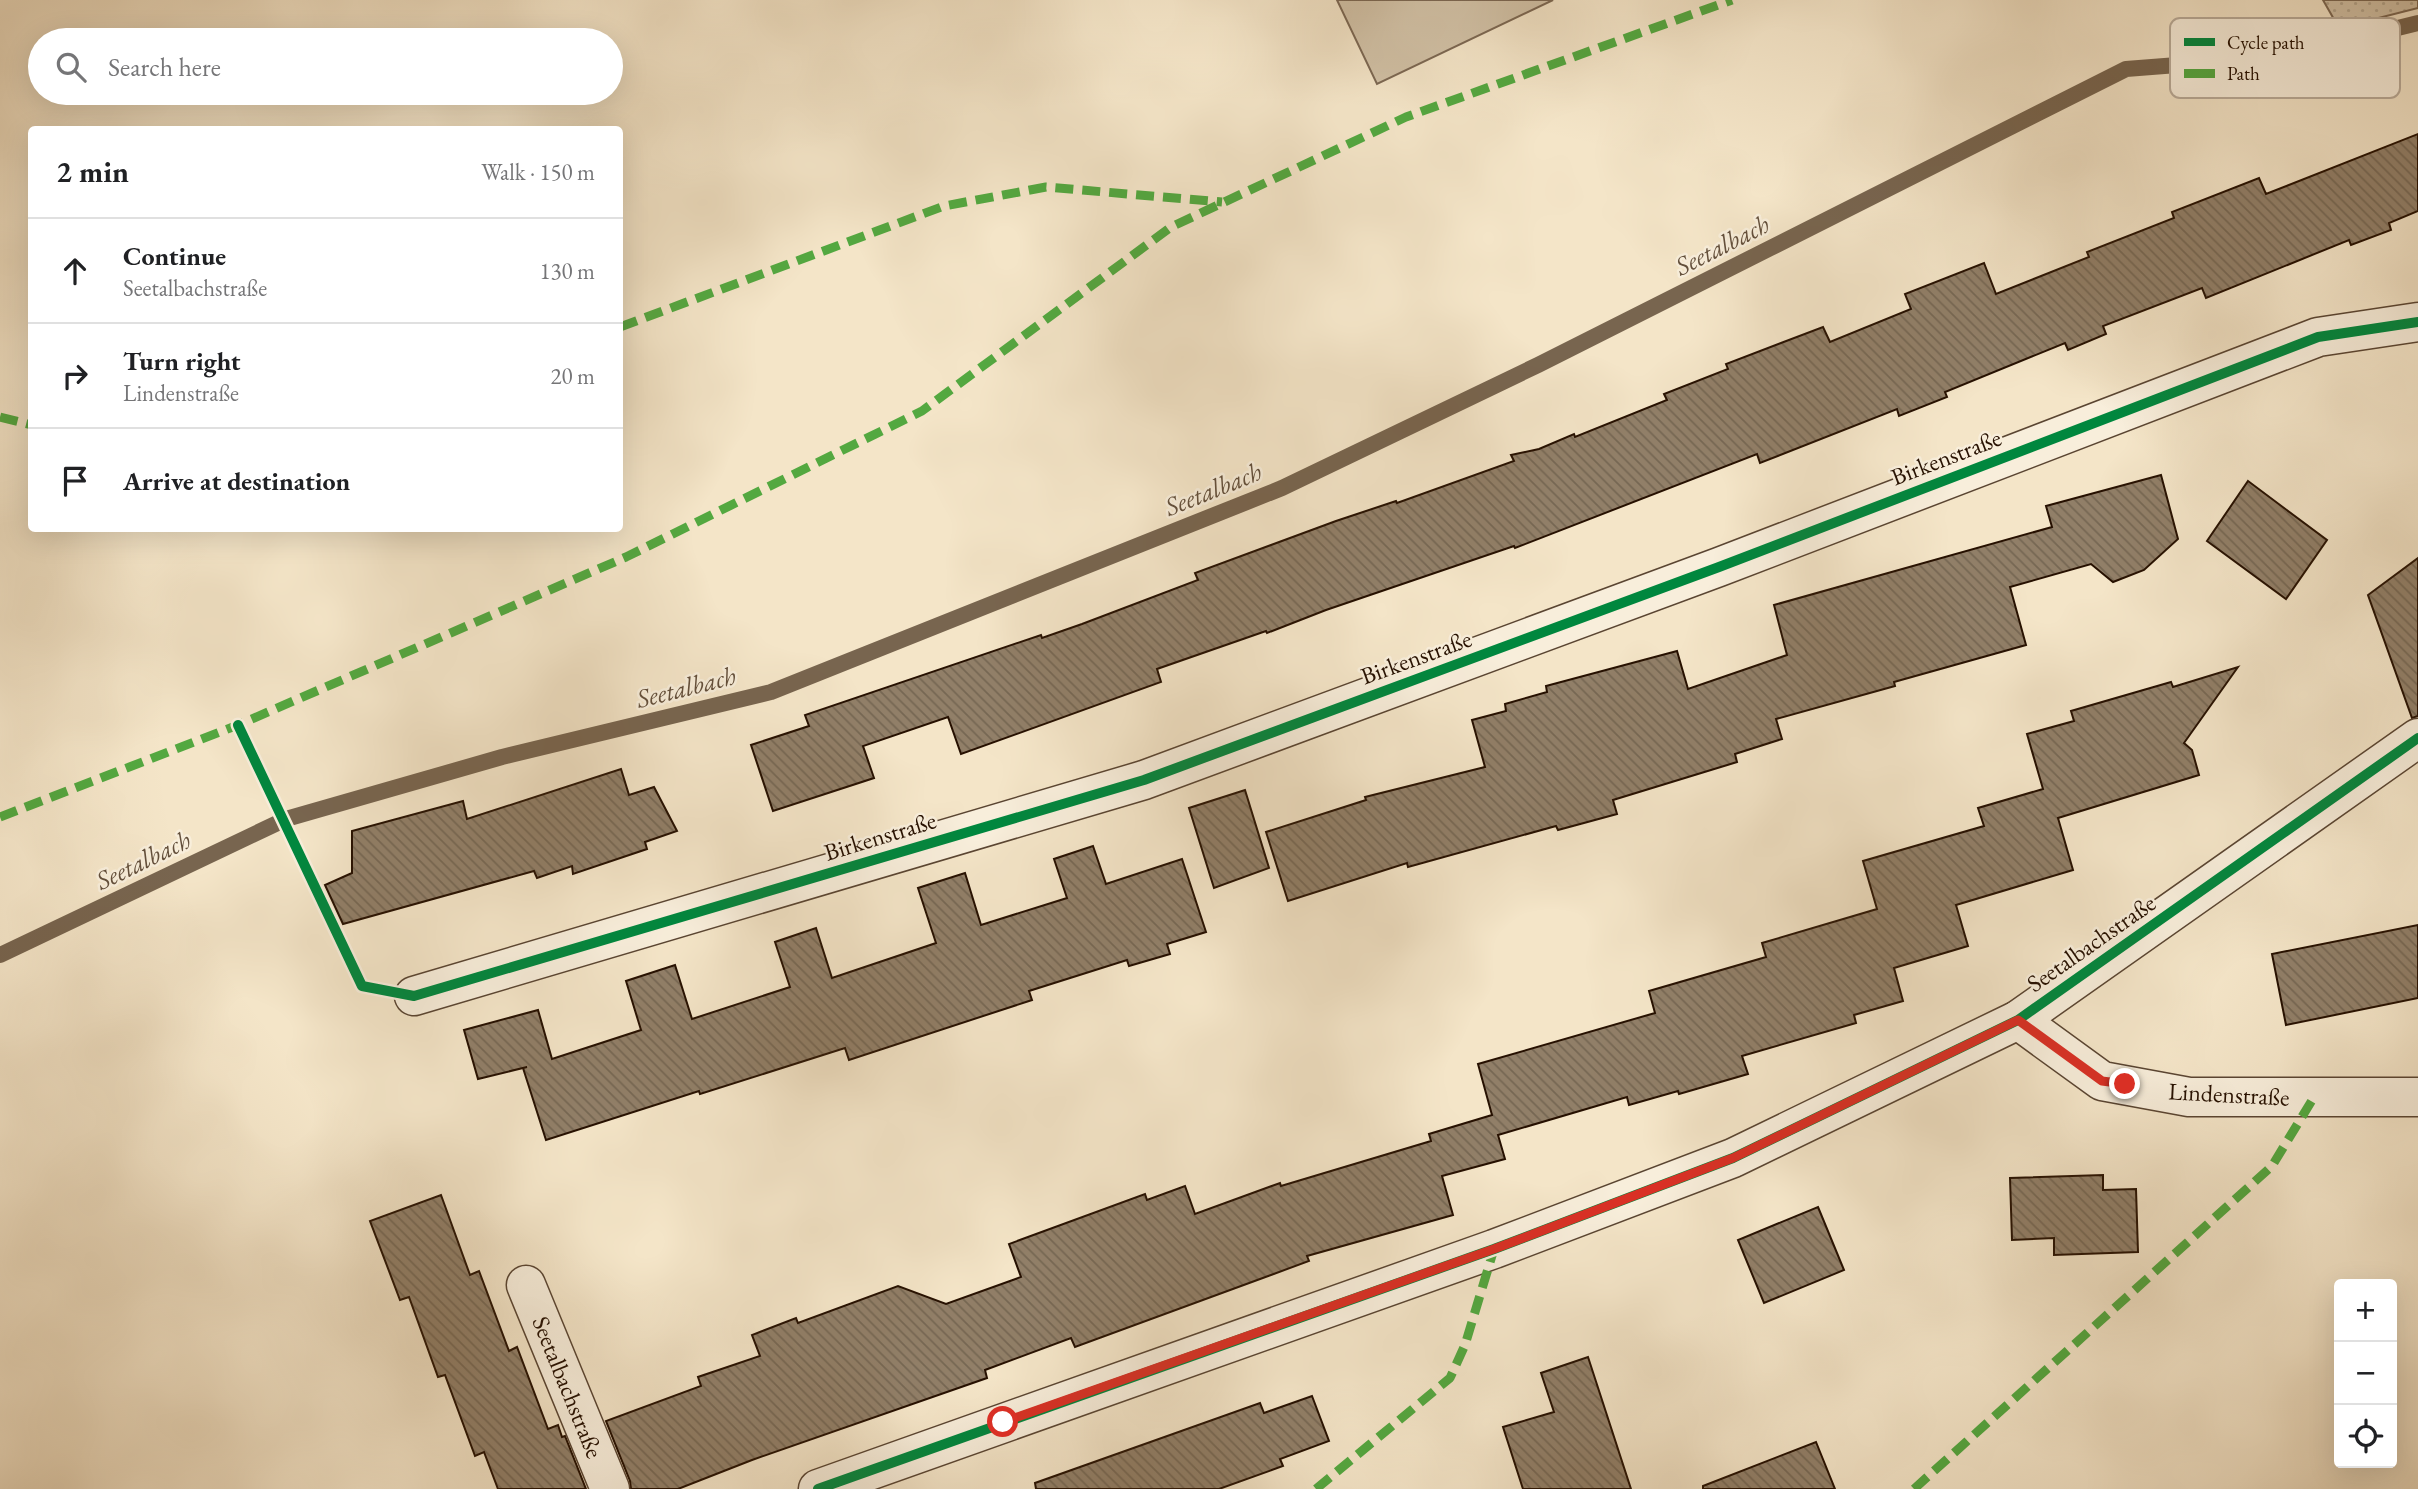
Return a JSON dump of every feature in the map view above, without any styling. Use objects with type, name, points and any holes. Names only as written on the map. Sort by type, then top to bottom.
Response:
[{"type":"street","name":"Birkenstraße","points":[[414,996],[1144,780],[1719,567],[2318,337],[2418,322]]},
{"type":"street","name":"Seetalbachstraße","points":[[818,1489],[1494,1249],[1733,1158],[2018,1020],[2418,738]]},
{"type":"street","name":"Lindenstraße","points":[[2018,1020],[2102,1081],[2189,1097],[2418,1097]]},
{"type":"street","name":"Seetalbachstraße","points":[[526,1284],[610,1489]]},
{"type":"shaded area","points":[[1337,0],[1553,0],[1377,84]]},
{"type":"shaded area","points":[[2323,0],[2418,0],[2418,8],[2378,18],[2333,18]]},
{"type":"building","points":[[2418,134],[2418,211],[2389,223],[2391,230],[2351,245],[2349,240],[2206,298],[2202,288],[2103,326],[2106,334],[2068,350],[2065,343],[1945,392],[1947,397],[1899,416],[1897,409],[1760,463],[1757,454],[1515,548],[1514,546],[1157,669],[1161,682],[961,754],[948,717],[863,746],[874,778],[773,811],[751,745],[809,726],[805,715],[1041,635],[1042,638],[1082,624],[1198,580],[1195,573],[1336,521],[1396,501],[1397,503],[1514,461],[1511,455],[1539,449],[1574,434],[1575,437],[1667,400],[1664,394],[1728,369],[1726,364],[1823,327],[1830,342],[1911,309],[1905,294],[1984,263],[1996,294],[2089,257],[2087,252],[2174,218],[2172,212],[2259,178],[2266,194]]},
{"type":"building","points":[[2161,475],[2178,539],[2144,570],[2113,582],[2091,564],[2010,587],[2026,645],[1894,682],[1895,686],[1776,719],[1782,739],[1735,754],[1737,762],[1613,800],[1617,814],[1558,830],[1556,826],[1408,867],[1407,863],[1288,901],[1266,832],[1366,800],[1365,797],[1485,767],[1472,720],[1506,711],[1505,704],[1547,692],[1546,686],[1677,651],[1688,689],[1787,655],[1774,605],[2052,527],[2046,506]]},
{"type":"building","points":[[2248,481],[2327,540],[2286,599],[2207,541]]},
{"type":"building","points":[[2418,558],[2418,716],[2412,718],[2368,595]]},
{"type":"building","points":[[2238,667],[2184,743],[2192,750],[2199,775],[2058,818],[2073,870],[1956,905],[1968,946],[1894,968],[1903,1001],[1854,1015],[1856,1023],[1742,1056],[1748,1074],[1629,1105],[1627,1097],[1498,1135],[1505,1159],[1442,1176],[1453,1215],[1307,1256],[1309,1261],[1075,1347],[1071,1338],[985,1370],[987,1378],[752,1460],[678,1489],[631,1489],[606,1421],[701,1386],[698,1377],[760,1356],[752,1335],[796,1318],[798,1323],[898,1286],[946,1304],[1021,1277],[1009,1244],[1145,1194],[1147,1200],[1185,1186],[1195,1214],[1280,1183],[1281,1186],[1431,1141],[1429,1134],[1492,1115],[1478,1064],[1655,1013],[1649,991],[1766,957],[1762,943],[1877,909],[1863,861],[1984,826],[1978,808],[2043,789],[2027,734],[2074,721],[2071,711],[2171,682],[2173,687]]},
{"type":"building","points":[[621,769],[629,795],[654,787],[677,831],[645,842],[647,849],[573,874],[572,866],[537,878],[534,871],[343,924],[325,885],[352,873],[352,831],[463,801],[467,819]]},
{"type":"building","points":[[1245,790],[1269,868],[1214,888],[1189,808]]},
{"type":"building","points":[[1093,846],[1106,884],[1182,859],[1206,932],[1167,944],[1170,954],[1129,966],[1127,960],[1029,991],[1032,1000],[849,1060],[845,1048],[546,1140],[523,1068],[527,1067],[478,1079],[464,1030],[538,1010],[552,1059],[641,1030],[626,981],[675,965],[692,1019],[790,987],[775,942],[816,928],[832,978],[936,943],[918,888],[965,873],[981,925],[1067,898],[1054,859]]},
{"type":"building","points":[[2418,925],[2418,998],[2286,1025],[2272,954]]},
{"type":"building","points":[[2103,1175],[2103,1190],[2136,1189],[2138,1252],[2054,1255],[2054,1238],[2012,1240],[2010,1178]]},
{"type":"building","points":[[441,1195],[470,1275],[479,1271],[509,1351],[517,1347],[548,1429],[558,1425],[562,1437],[565,1436],[586,1489],[498,1489],[484,1452],[475,1456],[445,1375],[438,1377],[409,1297],[400,1300],[370,1221]]},
{"type":"building","points":[[1818,1207],[1844,1270],[1764,1303],[1738,1240]]},
{"type":"building","points":[[1588,1357],[1631,1489],[1523,1489],[1503,1427],[1554,1412],[1541,1373]]},
{"type":"building","points":[[1312,1396],[1329,1441],[1280,1459],[1283,1466],[1219,1489],[1036,1489],[1035,1483],[1260,1403],[1264,1413]]},
{"type":"building","points":[[1816,1442],[1835,1489],[1703,1489],[1703,1486]]},
{"type":"waterway","name":"Seetalbach","points":[[2400,27],[2418,23]]},
{"type":"waterway","name":"Seetalbach","points":[[0,955],[286,819],[502,757],[771,692],[1282,488],[1538,365],[2126,69],[2170,66]]},
{"type":"marked path","points":[[0,817],[238,725],[626,557],[922,411],[1171,227],[1406,117],[1732,0]]},
{"type":"marked path","points":[[623,326],[944,206],[1046,187],[1222,202]]},
{"type":"marked path","points":[[0,417],[28,424]]},
{"type":"marked path","points":[[1914,1489],[2272,1166],[2314,1097]]},
{"type":"marked path","points":[[1316,1489],[1450,1378],[1465,1345],[1494,1249]]},
{"type":"cycle path","points":[[238,725],[362,986],[414,996],[1144,780],[1719,567],[2318,337],[2418,322]]},
{"type":"cycle path","points":[[818,1489],[1494,1249],[1733,1158],[2018,1020],[2418,738]]},
{"type":"route","points":[[1003,1422],[1494,1249],[1733,1158],[2018,1020],[2102,1081],[2125,1084]]}]
